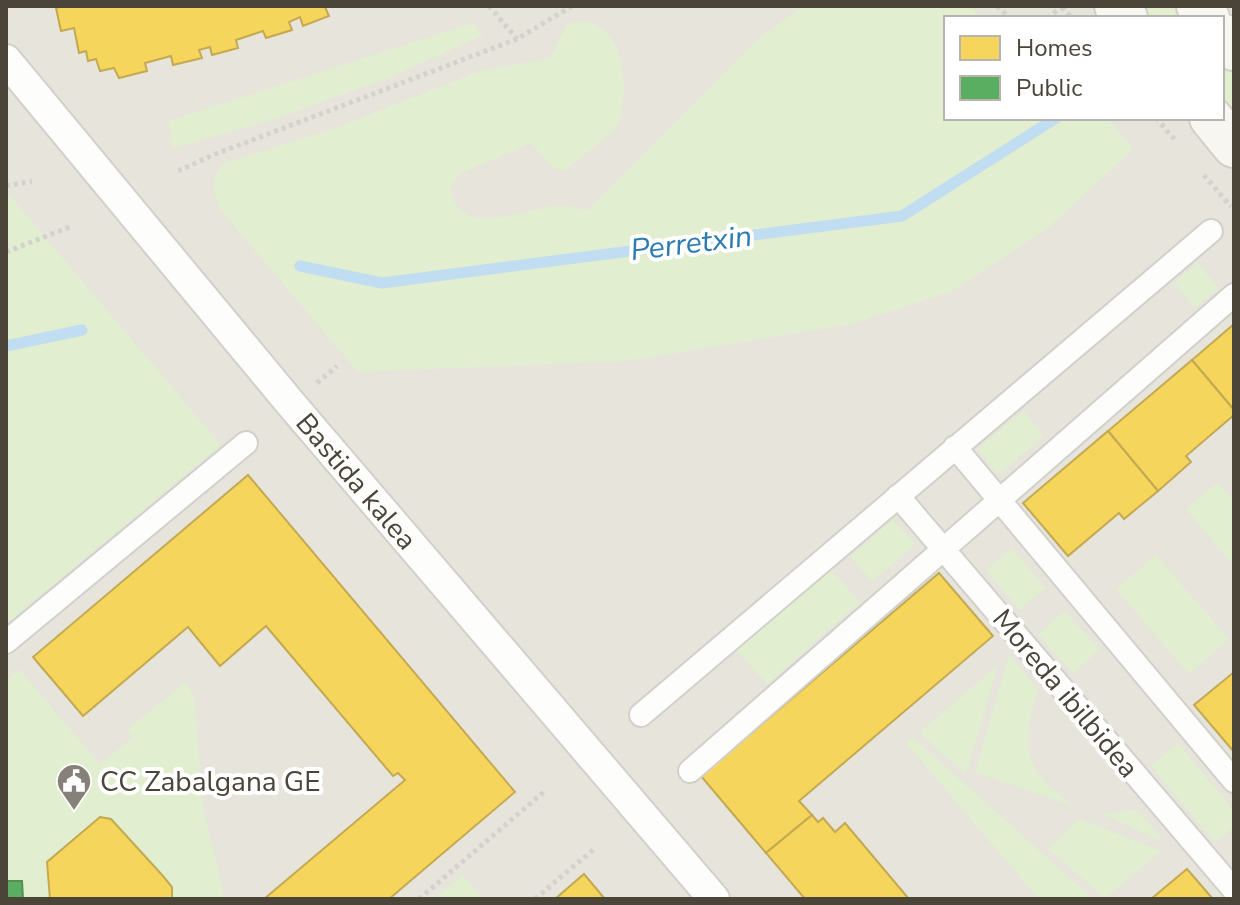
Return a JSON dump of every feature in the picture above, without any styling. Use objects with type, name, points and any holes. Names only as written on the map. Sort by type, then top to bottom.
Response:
[{"type":"main road","points":[[1213,120],[1234,146]]},
{"type":"street","name":"Bastida kalea","points":[[6,60],[291,404],[714,899]]},
{"type":"street","points":[[641,715],[1211,231]]},
{"type":"street","points":[[690,771],[1234,295]]},
{"type":"street","points":[[6,642],[246,443]]},
{"type":"street","points":[[955,447],[1234,781]]},
{"type":"street","name":"Moreda ibilbidea","points":[[898,496],[1234,890]]},
{"type":"path","points":[[489,6],[517,39]]},
{"type":"path","points":[[178,171],[517,39],[572,6]]},
{"type":"path","points":[[1158,120],[1162,125]]},
{"type":"path","points":[[6,186],[32,181]]},
{"type":"path","points":[[6,252],[56,235],[72,226]]},
{"type":"path","points":[[419,899],[545,791]]},
{"type":"path","points":[[535,899],[594,849]]},
{"type":"shaded area","points":[[6,6],[1234,6],[1234,899],[6,899]]},
{"type":"green space","points":[[803,6],[972,6],[977,16],[944,16],[944,120],[1109,120],[1133,149],[1048,228],[952,291],[852,324],[626,361],[358,372],[217,202],[215,180],[224,163],[333,129],[480,71],[551,58],[567,24],[583,22],[597,25],[608,34],[621,61],[624,93],[617,126],[564,171],[553,168],[531,143],[459,174],[450,188],[456,204],[466,214],[478,218],[510,216],[557,206],[588,210],[758,39]]},
{"type":"green space","points":[[1142,6],[1176,6],[1184,16],[1150,16]]},
{"type":"green space","points":[[473,23],[483,35],[393,76],[275,119],[173,148],[168,121]]},
{"type":"green space","points":[[1224,63],[1234,75],[1234,115],[1224,103]]},
{"type":"green space","points":[[6,191],[221,445],[6,624]]},
{"type":"green space","points":[[1198,263],[1219,289],[1195,308],[1174,282]]},
{"type":"green space","points":[[1023,411],[1044,436],[998,474],[977,449]]},
{"type":"green space","points":[[1218,482],[1234,501],[1234,566],[1186,509]]},
{"type":"green space","points":[[893,519],[915,544],[873,582],[850,557]]},
{"type":"green space","points":[[1012,548],[1045,588],[1020,610],[986,570]]},
{"type":"green space","points":[[1156,555],[1229,639],[1189,674],[1116,589]]},
{"type":"green space","points":[[827,565],[860,602],[767,684],[733,646]]},
{"type":"green space","points":[[1065,611],[1099,650],[1073,674],[1038,634]]},
{"type":"green space","points":[[1009,655],[1038,690],[1028,742],[1035,769],[1044,781],[1074,806],[975,772]]},
{"type":"green space","points":[[998,665],[966,774],[919,733]]},
{"type":"green space","name":"CC Zabalgana GE","points":[[19,669],[100,764],[133,737],[128,729],[186,682],[194,698],[204,811],[225,899],[6,899],[6,680]]},
{"type":"green space","points":[[912,737],[1093,899],[1039,899],[906,743]]},
{"type":"green space","points":[[1178,743],[1234,811],[1234,827],[1215,843],[1151,766]]},
{"type":"green space","points":[[1138,810],[1165,843],[1103,814]]},
{"type":"green space","points":[[1079,819],[1161,851],[1105,898],[1048,849]]},
{"type":"green space","points":[[463,875],[483,899],[434,899]]},
{"type":"building: Homes","points":[[327,6],[329,16],[303,26],[300,17],[289,22],[292,30],[266,38],[263,31],[236,40],[238,48],[212,55],[210,47],[199,50],[202,58],[173,65],[171,56],[145,63],[147,71],[119,78],[114,68],[100,71],[96,59],[88,61],[86,51],[79,53],[74,28],[61,31],[56,8]]},
{"type":"building: Homes","points":[[1234,324],[1234,410],[1192,360]]},
{"type":"building: Homes","points":[[1192,360],[1234,410],[1234,415],[1186,456],[1191,462],[1158,491],[1108,431]]},
{"type":"building: Homes","points":[[1108,431],[1158,491],[1124,519],[1119,513],[1068,556],[1023,503]]},
{"type":"building: Homes","points":[[248,475],[515,792],[389,899],[264,899],[405,780],[398,773],[393,776],[266,626],[220,666],[188,627],[83,716],[33,657]]},
{"type":"building: Homes","points":[[939,573],[993,636],[799,801],[812,815],[766,853],[701,776]]},
{"type":"building: Homes","points":[[1234,672],[1234,752],[1194,705]]},
{"type":"building: Homes","points":[[812,815],[818,822],[823,818],[835,832],[845,823],[909,899],[805,899],[766,853]]},
{"type":"building: Homes","points":[[100,817],[111,819],[163,876],[172,887],[172,899],[50,899],[47,862]]},
{"type":"building: Homes","points":[[1187,869],[1213,899],[1151,899]]},
{"type":"building: Homes","points":[[584,874],[605,899],[555,899]]},
{"type":"building: Public","points":[[6,881],[22,881],[23,899],[6,899]]},
{"type":"waterway","name":"Perretxin","points":[[300,266],[382,283],[902,216],[1053,120]]},
{"type":"waterway","name":"Perretxin","points":[[6,346],[82,330]]},
{"type":"place","name":"CC Zabalgana GE","points":[[74,812]]}]
